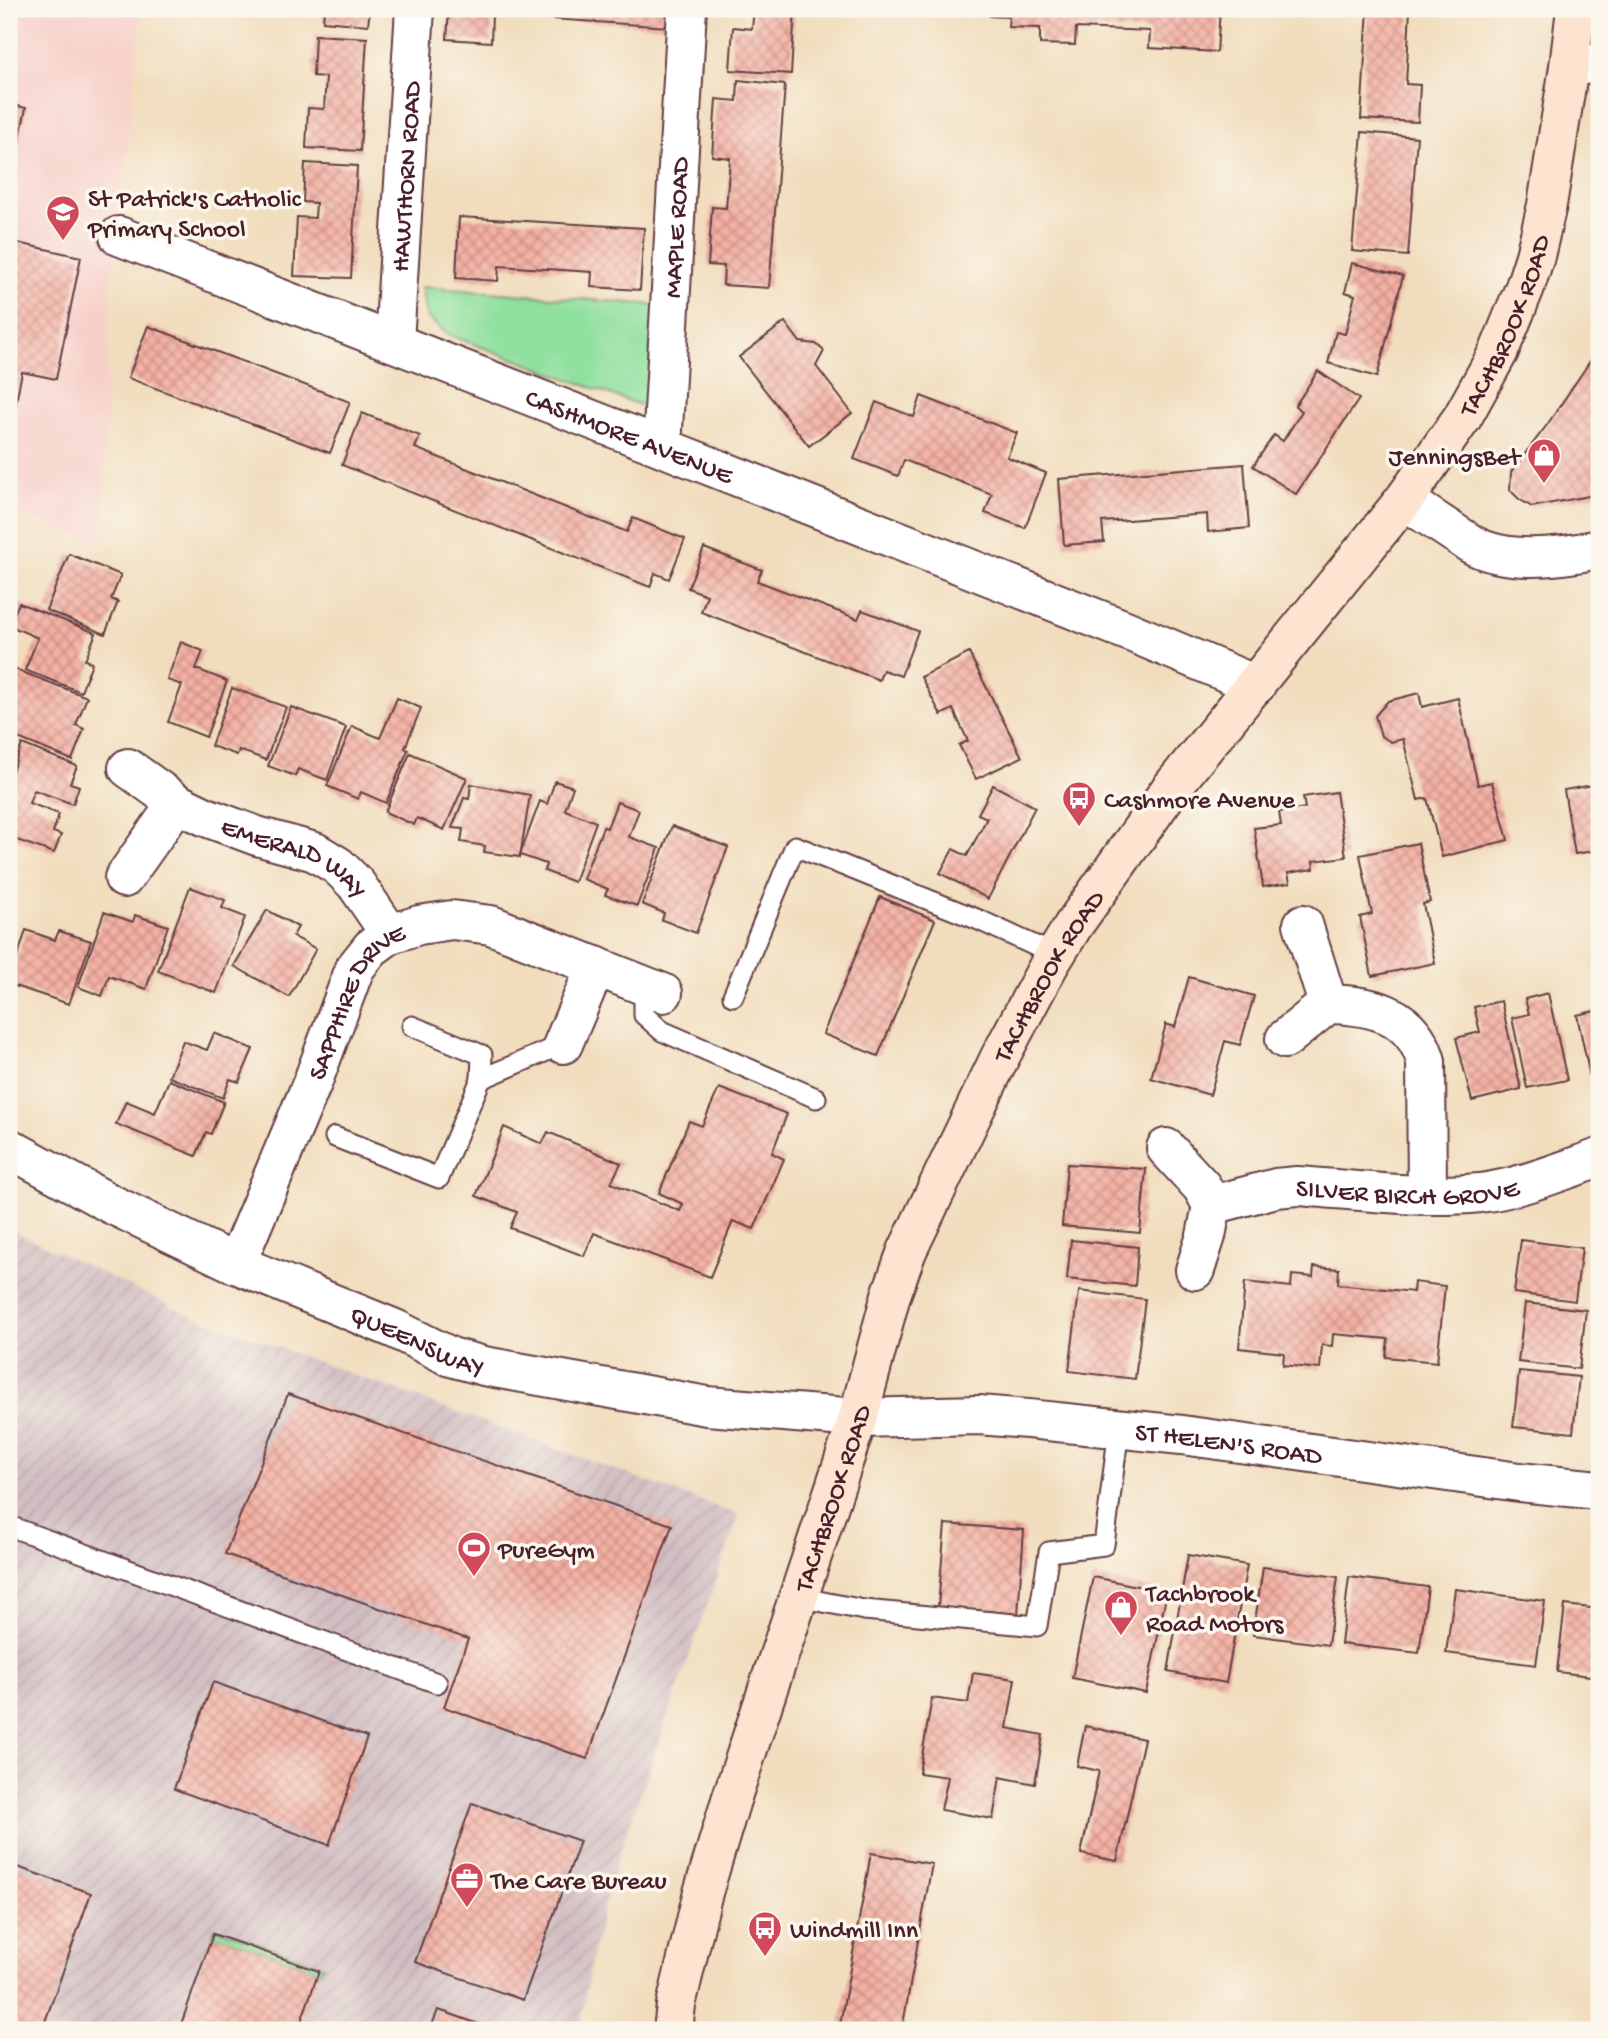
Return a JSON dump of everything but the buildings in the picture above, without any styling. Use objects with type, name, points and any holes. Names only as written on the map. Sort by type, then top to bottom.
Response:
[{"type":"main road","name":"TACHBROOK ROAD","points":[[673,2030],[676,2005],[702,1896],[730,1800],[858,1418],[891,1295],[907,1251],[1000,1057],[1055,955],[1170,791],[1404,500],[1462,418],[1499,351],[1535,256],[1584,65],[1576,9]]},
{"type":"street","name":"HAWTHORN ROAD","points":[[394,342],[415,9]]},
{"type":"street","name":"MAPLE ROAD","points":[[662,447],[687,9]]},
{"type":"street","name":"CASHMORE AVENUE","points":[[119,236],[1128,631],[1256,685]]},
{"type":"street","points":[[1404,500],[1478,548],[1503,555],[1566,556],[1599,550]]},
{"type":"street","name":"EMERALD WAY","points":[[128,768],[177,803],[206,817],[316,852],[338,866],[356,884],[390,934]]},
{"type":"street","points":[[124,878],[177,803]]},
{"type":"street","name":"SAPPHIRE DRIVE","points":[[236,1264],[313,1081],[355,968],[371,948],[390,934],[419,925],[452,920],[491,926],[653,989]]},
{"type":"street","points":[[1303,924],[1328,1004]]},
{"type":"street","points":[[563,1044],[596,965]]},
{"type":"street","points":[[1285,1039],[1328,1004],[1357,1005],[1387,1013],[1410,1030],[1422,1047],[1426,1061],[1427,1195]]},
{"type":"street","name":"QUEENSWAY","points":[[9,1148],[111,1204],[236,1264],[396,1329],[451,1357],[484,1366],[707,1406],[858,1418]]},
{"type":"street","points":[[1166,1148],[1202,1187],[1212,1205],[1195,1270]]},
{"type":"street","name":"SILVER BIRCH GROVE","points":[[1212,1205],[1276,1188],[1297,1186],[1427,1195],[1480,1193],[1503,1189],[1599,1158]]},
{"type":"street","name":"ST HELEN'S ROAD","points":[[858,1418],[979,1415],[1182,1435],[1519,1482],[1599,1490]]},
{"type":"lane","points":[[733,996],[795,846],[979,920],[1055,955]]},
{"type":"lane","points":[[653,989],[645,1015],[662,1031],[817,1098]]},
{"type":"lane","points":[[335,1137],[439,1178],[481,1079],[482,1055],[412,1027]]},
{"type":"lane","points":[[481,1079],[563,1044]]},
{"type":"lane","points":[[798,1597],[864,1610],[1037,1626],[1049,1552],[1104,1545],[1119,1429]]},
{"type":"lane","points":[[9,1527],[437,1683]]},
{"type":"shaded area","name":"St Patrick's Catholic Primary School","points":[[9,9],[141,9],[122,202],[110,282],[103,545],[9,509]]},
{"type":"shaded area","points":[[9,1229],[190,1315],[739,1515],[619,1854],[590,1966],[580,2030],[9,2030]]},
{"type":"green space","points":[[421,287],[656,305],[651,404],[642,406],[449,335],[427,317]]},
{"type":"green space","points":[[215,1928],[323,1966],[319,1971],[213,1934]]},
{"type":"place","name":"St Patrick's Catholic Primary School","points":[[63,242]]},
{"type":"place","name":"JenningsBet","points":[[1544,485]]},
{"type":"place","name":"Cashmore Avenue","points":[[1079,828]]},
{"type":"place","name":"PureGym","points":[[474,1578]]},
{"type":"place","name":"Tachbrook Road Motors","points":[[1121,1637]]},
{"type":"place","name":"The Care Bureau","points":[[467,1909]]},
{"type":"place","name":"Windmill Inn","points":[[765,1958]]}]
